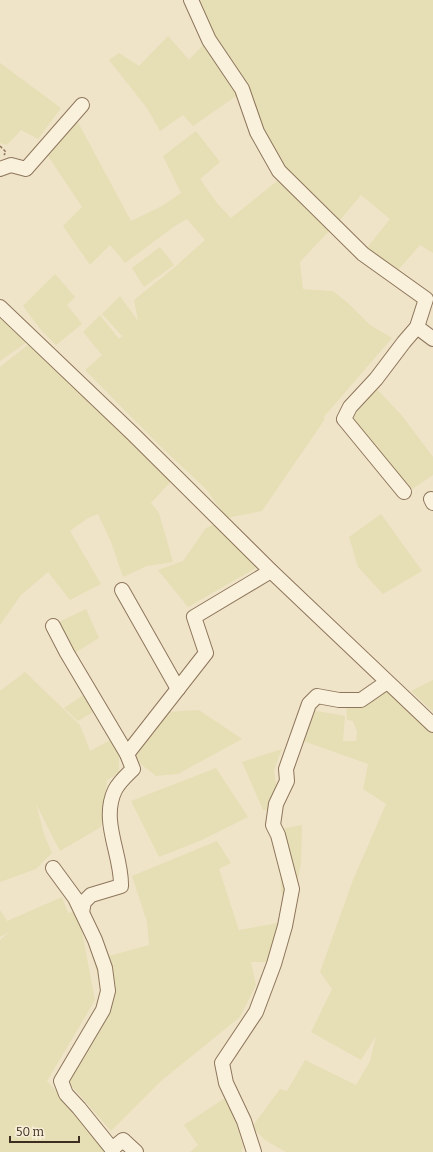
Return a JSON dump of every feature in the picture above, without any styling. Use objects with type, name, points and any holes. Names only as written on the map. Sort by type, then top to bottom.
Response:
[{"type":"street","points":[[191,0],[209,40],[242,89],[257,132],[279,171],[363,254],[430,300],[417,327],[376,379],[350,407],[344,419],[404,492]]},
{"type":"street","points":[[1,164],[26,169],[82,105]]},
{"type":"street","points":[[0,307],[133,434],[270,571],[433,725]]},
{"type":"street","points":[[417,327],[433,339]]},
{"type":"street","points":[[127,754],[206,653],[194,617],[270,571]]},
{"type":"street","points":[[122,590],[178,689]]},
{"type":"street","points":[[53,626],[67,653],[127,754],[133,769],[115,790],[111,804],[110,818],[121,874],[121,886],[91,895],[84,902],[82,912]]},
{"type":"street","points":[[254,1152],[244,1121],[226,1083],[222,1063],[256,1012],[274,964],[285,926],[292,889],[278,835],[273,825],[276,804],[287,781],[286,769],[310,704],[313,700],[317,696],[339,700],[361,700],[387,682]]},
{"type":"street","points":[[53,868],[75,898],[95,940],[105,968],[108,991],[103,1010],[61,1081],[66,1094],[113,1150],[123,1140],[136,1152]]},
{"type":"path","points":[[0,146],[6,152],[1,164]]},
{"type":"shaded area","points":[[199,0],[433,0],[433,253],[420,245],[392,277],[366,249],[390,219],[361,195],[340,220],[307,200],[279,163],[220,48]]},
{"type":"shaded area","points":[[168,36],[189,60],[205,43],[239,94],[193,126],[183,115],[160,131],[147,108],[109,60],[119,53],[139,66]]},
{"type":"shaded area","points":[[0,63],[61,108],[38,139],[21,130],[7,145],[0,143]]},
{"type":"shaded area","points":[[73,113],[131,221],[162,206],[181,193],[163,156],[196,131],[220,162],[200,179],[217,203],[231,218],[277,181],[331,229],[300,262],[303,289],[333,291],[349,304],[370,325],[392,338],[323,418],[325,419],[262,511],[227,518],[206,489],[159,445],[85,370],[102,355],[83,332],[100,315],[119,339],[122,336],[102,314],[120,296],[138,321],[134,300],[205,240],[187,219],[175,226],[125,263],[110,245],[90,265],[63,226],[82,207],[44,150]]},
{"type":"shaded area","points":[[160,247],[174,265],[144,287],[132,268]]},
{"type":"shaded area","points":[[55,274],[75,297],[67,305],[82,324],[56,345],[41,330],[23,306]]},
{"type":"shaded area","points":[[0,311],[30,340],[0,361]]},
{"type":"shaded area","points":[[29,344],[172,480],[151,503],[159,513],[173,562],[147,566],[123,577],[111,542],[98,514],[88,518],[70,531],[101,584],[70,600],[48,572],[21,595],[0,625],[0,367]]},
{"type":"shaded area","points":[[375,387],[403,417],[433,457],[433,475],[409,491],[353,418]]},
{"type":"shaded area","points":[[381,514],[422,571],[383,594],[358,567],[349,537]]},
{"type":"shaded area","points":[[217,523],[256,568],[188,607],[158,570],[183,561],[206,528]]},
{"type":"shaded area","points":[[86,609],[99,638],[73,654],[57,623]]},
{"type":"shaded area","points":[[25,672],[80,725],[90,751],[114,738],[119,749],[119,773],[107,780],[101,827],[60,851],[36,804],[44,834],[52,853],[36,869],[0,882],[0,691]]},
{"type":"shaded area","points":[[380,680],[433,730],[433,1152],[286,1152],[265,1140],[252,1127],[280,1089],[287,1091],[305,1060],[356,1085],[370,1061],[376,1036],[361,1060],[311,1032],[332,989],[320,972],[353,880],[386,804],[363,789],[368,764],[295,738],[305,709],[345,716],[343,741],[356,741],[357,732],[353,721],[347,720],[346,699],[356,697]]},
{"type":"shaded area","points":[[433,680],[433,712],[411,691]]},
{"type":"shaded area","points":[[88,692],[98,709],[78,721],[64,708]]},
{"type":"shaded area","points":[[199,710],[242,739],[178,774],[156,776],[132,757],[166,712]]},
{"type":"shaded area","points":[[282,749],[274,770],[277,791],[272,809],[263,810],[242,762]]},
{"type":"shaded area","points":[[216,768],[248,817],[202,840],[159,857],[131,801]]},
{"type":"shaded area","points":[[302,825],[301,863],[291,917],[281,892],[280,829]]},
{"type":"shaded area","points":[[217,841],[231,863],[219,869],[239,930],[278,923],[268,962],[251,962],[256,985],[240,1017],[161,1081],[111,1131],[70,1084],[67,1065],[104,1004],[94,960],[149,945],[147,922],[132,876]]},
{"type":"shaded area","points":[[62,897],[68,913],[78,911],[95,1000],[47,1081],[105,1143],[108,1152],[0,1152],[0,940],[9,932],[0,937],[0,910],[7,921]]},
{"type":"shaded area","points":[[228,1096],[243,1146],[242,1152],[190,1152],[198,1145],[184,1125]]}]
